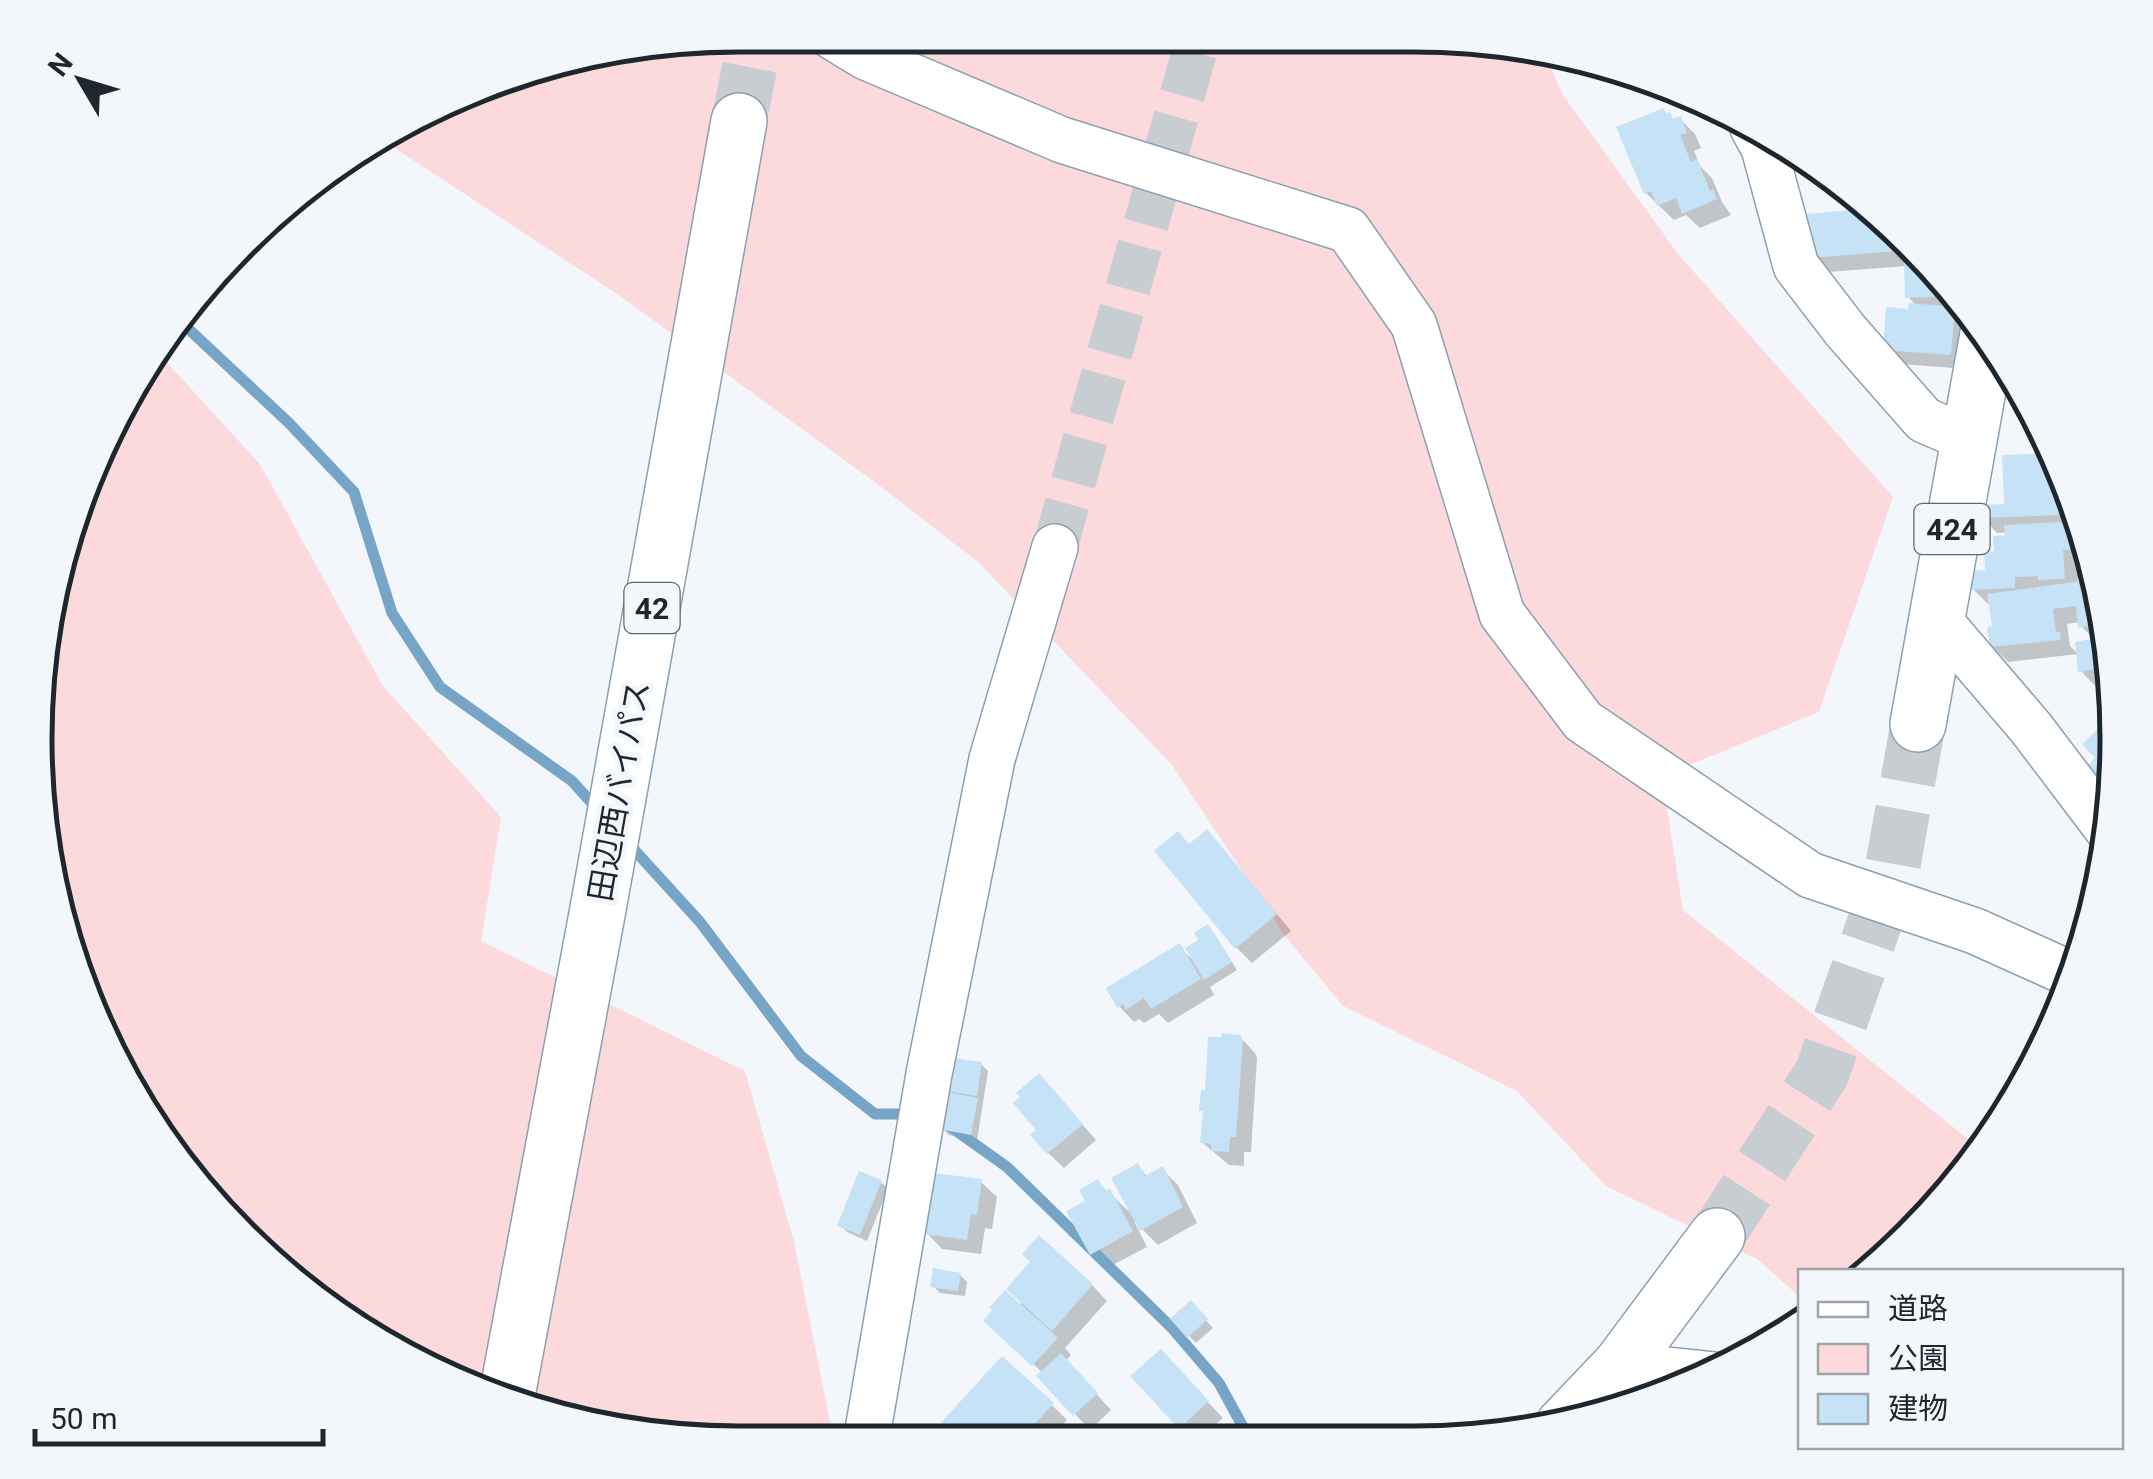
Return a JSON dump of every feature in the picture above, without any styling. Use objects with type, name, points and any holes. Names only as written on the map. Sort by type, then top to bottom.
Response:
[{"type":"highway","name":"田辺西バイパス","points":[[509,1386],[739,121]]},
{"type":"highway","name":"424","points":[[1918,724],[1984,356]]},
{"type":"highway","points":[[1584,1405],[1622,1365],[1718,1236]]},
{"type":"street","points":[[858,52],[1062,140],[1348,230],[1414,325],[1502,614],[1583,721],[1810,875],[1976,931],[2060,969]]},
{"type":"street","points":[[1764,149],[1796,266],[1845,330],[1924,420],[1968,439]]},
{"type":"street","points":[[869,1426],[929,1074],[992,759],[1054,546]]},
{"type":"street","points":[[1937,618],[2031,728],[2096,814]]},
{"type":"street","points":[[1622,1365],[1682,1371]]},
{"type":"green space","points":[[1414,52],[1503,58],[1550,67],[1563,95],[1678,254],[1893,497],[1819,712],[1662,776],[1683,910],[1971,1141],[1930,1192],[1851,1269],[1798,1269],[1798,1295],[1757,1259],[1606,1186],[1517,1091],[1343,1006],[1285,936],[1172,765],[978,562],[623,298],[393,147],[436,123],[519,89],[605,66],[695,54]]},
{"type":"green space","points":[[166,361],[260,464],[383,686],[501,817],[481,941],[745,1071],[794,1242],[831,1426],[650,1421],[519,1390],[436,1356],[396,1334],[321,1285],[287,1256],[194,1158],[123,1043],[89,960],[58,829],[52,740],[58,650],[76,562],[123,436]]},
{"type":"building","points":[[1664,108],[1673,119],[1681,116],[1687,133],[1680,135],[1691,162],[1697,159],[1717,199],[1682,214],[1676,198],[1657,206],[1651,191],[1644,194],[1616,127]]},
{"type":"building","points":[[1851,210],[1896,251],[1811,258],[1807,214]]},
{"type":"building","points":[[1906,261],[1938,297],[1905,298]]},
{"type":"building","points":[[1909,303],[1946,306],[1954,315],[1951,355],[1883,350],[1886,307],[1908,309]]},
{"type":"building","points":[[2038,454],[2061,515],[1979,518],[1979,505],[2004,504],[2002,455]]},
{"type":"building","points":[[2065,522],[2073,550],[2063,550],[2065,579],[2015,577],[2015,588],[1971,590],[1970,571],[1985,570],[1984,552],[1994,551],[1993,536],[2005,535],[2004,525]]},
{"type":"building","points":[[2081,581],[2095,650],[2097,669],[2078,672],[2075,642],[2092,639],[2090,626],[2078,628],[2076,606],[2053,609],[2061,640],[1990,647],[1987,627],[1992,626],[1987,594]]},
{"type":"building","points":[[2100,727],[2099,779],[2087,766],[2095,758],[2082,744]]},
{"type":"building","points":[[1207,829],[1277,914],[1235,949],[1154,851],[1178,831],[1189,844]]},
{"type":"building","points":[[1208,924],[1232,962],[1204,980],[1185,948],[1198,940],[1194,933]]},
{"type":"building","points":[[1180,943],[1201,979],[1151,1009],[1144,998],[1126,1010],[1123,1004],[1117,1008],[1106,988]]},
{"type":"building","points":[[1222,1033],[1241,1035],[1243,1040],[1236,1137],[1230,1137],[1229,1152],[1211,1151],[1211,1144],[1200,1143],[1203,1111],[1199,1111],[1201,1090],[1205,1090],[1208,1037],[1221,1037]]},
{"type":"building","points":[[952,1058],[982,1062],[977,1096],[946,1091]]},
{"type":"building","points":[[1039,1073],[1083,1124],[1047,1154],[1030,1135],[1036,1130],[1013,1103],[1020,1097],[1016,1093]]},
{"type":"building","points":[[946,1092],[978,1098],[971,1135],[939,1129]]},
{"type":"building","points":[[1138,1163],[1145,1176],[1163,1166],[1183,1207],[1140,1231],[1111,1178]]},
{"type":"building","points":[[859,1171],[882,1180],[860,1235],[837,1226]]},
{"type":"building","points":[[933,1173],[982,1179],[977,1215],[971,1214],[967,1240],[924,1234]]},
{"type":"building","points":[[1098,1179],[1105,1191],[1110,1189],[1133,1231],[1090,1255],[1066,1211],[1085,1201],[1079,1190]]},
{"type":"building","points":[[1039,1235],[1093,1284],[1052,1331],[1006,1289],[1030,1262],[1022,1254]]},
{"type":"building","points":[[933,1268],[961,1273],[958,1291],[930,1287]]},
{"type":"building","points":[[1005,1290],[1058,1338],[1032,1366],[983,1321]]},
{"type":"building","points":[[1191,1300],[1208,1319],[1187,1338],[1170,1319]]},
{"type":"building","points":[[1161,1349],[1209,1401],[1182,1426],[1176,1426],[1130,1376]]},
{"type":"building","points":[[1061,1353],[1098,1393],[1073,1416],[1036,1376]]},
{"type":"building","points":[[1002,1356],[1054,1403],[1033,1426],[938,1426]]},
{"type":"waterway","points":[[188,329],[289,423],[354,492],[392,613],[440,687],[572,781],[599,811]]},
{"type":"waterway","points":[[628,843],[700,922],[801,1056],[875,1114],[913,1114]]},
{"type":"waterway","points":[[948,1125],[1007,1167],[1171,1327],[1219,1383],[1243,1426]]},
{"type":"tunnel","points":[[739,121],[753,52]]},
{"type":"tunnel","points":[[1055,547],[1194,52]]},
{"type":"tunnel","points":[[1717,1236],[1822,1073],[1891,876],[1918,724]]}]
